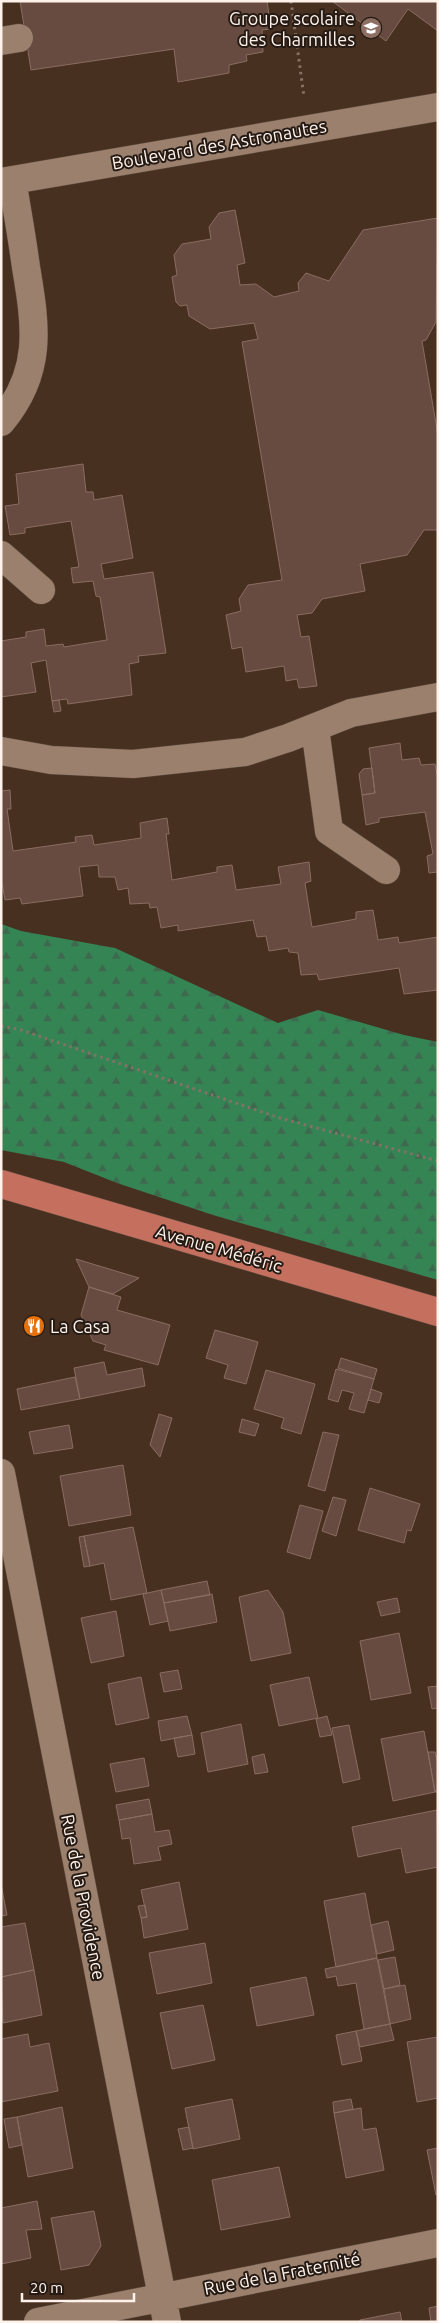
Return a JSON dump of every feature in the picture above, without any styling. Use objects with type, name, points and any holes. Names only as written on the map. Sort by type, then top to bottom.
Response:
[{"type":"main road","name":"Avenue Médéric","points":[[1,1184],[438,1312]]},
{"type":"street","name":"Boulevard des Astronautes","points":[[7,181],[438,107]]},
{"type":"street","points":[[1,422],[12,409],[29,373],[35,340],[34,316],[7,181]]},
{"type":"street","points":[[1,555],[40,590]]},
{"type":"street","points":[[1,751],[50,760],[133,764],[245,752],[288,738],[352,713],[438,697]]},
{"type":"street","points":[[315,728],[329,832],[386,870]]},
{"type":"street","name":"Rue de la Providence","points":[[1,1473],[165,2309]]},
{"type":"street","name":"Rue de la Fraternité","points":[[38,2322],[165,2309],[438,2243]]},
{"type":"path","points":[[291,1],[305,100]]},
{"type":"path","points":[[1,1026],[21,1030],[280,1118],[438,1161]]},
{"type":"green space","points":[[1,924],[21,931],[115,948],[278,1023],[318,1010],[404,1035],[438,1042],[438,1280],[213,1215],[117,1183],[64,1162],[1,1150]]},
{"type":"building","points":[[20,1],[267,1],[271,29],[262,30],[263,52],[246,55],[247,61],[229,65],[229,73],[178,82],[174,49],[31,70]]},
{"type":"building","points":[[332,1],[438,1],[438,31],[408,9],[386,41]]},
{"type":"building","points":[[235,210],[245,263],[237,265],[240,285],[256,284],[274,297],[299,291],[298,283],[306,273],[329,281],[363,230],[438,218],[436,322],[426,340],[422,341],[438,436],[438,530],[424,530],[407,555],[360,564],[365,591],[322,599],[312,613],[297,615],[301,637],[309,636],[317,686],[299,688],[297,679],[286,681],[284,666],[246,672],[242,647],[232,649],[226,615],[241,611],[239,599],[248,585],[282,580],[242,342],[258,339],[254,323],[210,329],[189,316],[187,305],[180,306],[176,302],[172,277],[177,275],[174,255],[182,244],[211,239],[209,227],[219,213]]},
{"type":"building","points":[[83,464],[86,492],[93,492],[94,500],[122,495],[133,558],[101,564],[104,579],[153,572],[166,653],[138,656],[139,662],[129,664],[132,695],[68,704],[67,699],[52,701],[46,660],[31,663],[36,692],[1,697],[1,641],[26,637],[26,632],[44,629],[46,646],[63,644],[64,647],[107,640],[100,597],[96,596],[93,581],[73,583],[71,568],[79,567],[71,521],[25,528],[25,533],[10,535],[5,506],[19,504],[16,474]]},
{"type":"building","points":[[59,700],[61,711],[54,712],[52,701]]},
{"type":"building","points":[[400,743],[402,760],[419,758],[421,765],[435,764],[438,779],[438,872],[429,873],[427,856],[433,854],[425,812],[379,818],[379,822],[366,825],[362,795],[375,793],[369,748]]},
{"type":"building","points":[[372,768],[375,793],[362,795],[359,774],[363,769]]},
{"type":"building","points":[[10,790],[11,809],[7,809],[13,851],[76,842],[75,837],[92,835],[94,845],[141,838],[140,823],[167,818],[169,834],[166,834],[172,880],[217,872],[217,867],[232,865],[236,890],[281,884],[278,867],[309,862],[311,881],[305,883],[312,927],[356,919],[356,912],[373,910],[378,940],[398,937],[399,943],[438,937],[438,990],[404,994],[399,968],[319,980],[317,974],[301,975],[298,953],[289,952],[288,948],[269,951],[266,936],[257,937],[253,920],[178,931],[178,925],[161,928],[157,907],[150,908],[149,903],[130,904],[128,888],[118,890],[115,877],[99,877],[98,865],[79,867],[83,896],[22,904],[20,898],[5,900],[1,878],[1,791]]},
{"type":"building","points":[[76,1259],[139,1278],[113,1294],[89,1287]]},
{"type":"building","points":[[89,1287],[121,1297],[117,1310],[170,1325],[158,1365],[104,1350],[106,1345],[93,1341],[81,1315]]},
{"type":"building","points":[[215,1330],[258,1342],[246,1384],[224,1378],[228,1365],[206,1358]]},
{"type":"building","points":[[341,1358],[377,1369],[374,1379],[338,1368]]},
{"type":"building","points":[[104,1362],[107,1375],[142,1368],[145,1386],[80,1399],[74,1368]]},
{"type":"building","points":[[336,1369],[374,1379],[364,1413],[349,1409],[354,1393],[342,1390],[338,1402],[328,1399]]},
{"type":"building","points":[[266,1370],[315,1384],[301,1434],[281,1428],[284,1418],[254,1409]]},
{"type":"building","points":[[75,1377],[80,1399],[21,1410],[17,1389]]},
{"type":"building","points":[[371,1389],[382,1393],[379,1403],[368,1400]]},
{"type":"building","points":[[159,1414],[172,1418],[160,1457],[150,1445]]},
{"type":"building","points":[[242,1419],[259,1424],[255,1436],[239,1432]]},
{"type":"building","points":[[69,1425],[73,1448],[34,1454],[29,1432]]},
{"type":"building","points":[[323,1432],[339,1435],[325,1491],[308,1486]]},
{"type":"building","points":[[123,1465],[131,1515],[69,1526],[60,1476]]},
{"type":"building","points":[[370,1488],[420,1504],[411,1531],[407,1530],[404,1543],[358,1530]]},
{"type":"building","points":[[333,1497],[346,1500],[336,1536],[322,1531]]},
{"type":"building","points":[[300,1505],[323,1511],[310,1559],[287,1552]]},
{"type":"building","points":[[133,1527],[147,1593],[111,1600],[104,1563],[90,1566],[84,1536]]},
{"type":"building","points":[[84,1536],[90,1566],[84,1567],[79,1537]]},
{"type":"building","points":[[207,1581],[210,1595],[164,1603],[161,1590]]},
{"type":"building","points":[[161,1590],[168,1621],[150,1625],[143,1594]]},
{"type":"building","points":[[268,1590],[283,1612],[291,1653],[251,1661],[239,1597]]},
{"type":"building","points":[[212,1594],[217,1622],[170,1631],[164,1603]]},
{"type":"building","points":[[397,1598],[400,1612],[381,1616],[377,1602]]},
{"type":"building","points":[[116,1611],[124,1656],[91,1663],[81,1618]]},
{"type":"building","points":[[399,1633],[411,1693],[371,1700],[360,1641]]},
{"type":"building","points":[[178,1670],[182,1689],[164,1692],[160,1673]]},
{"type":"building","points":[[141,1677],[149,1718],[116,1725],[108,1684]]},
{"type":"building","points":[[309,1677],[318,1718],[279,1726],[270,1685]]},
{"type":"building","points":[[438,1686],[438,1708],[432,1709],[428,1687]]},
{"type":"building","points":[[187,1716],[192,1735],[161,1741],[158,1721]]},
{"type":"building","points":[[327,1716],[332,1735],[320,1737],[316,1719]]},
{"type":"building","points":[[241,1724],[248,1764],[208,1772],[201,1733]]},
{"type":"building","points":[[349,1725],[360,1779],[343,1783],[332,1728]]},
{"type":"building","points":[[424,1731],[435,1792],[393,1801],[381,1739]]},
{"type":"building","points":[[192,1735],[195,1754],[178,1757],[174,1738]]},
{"type":"building","points":[[428,1752],[435,1752],[438,1764],[438,1792],[435,1792]]},
{"type":"building","points":[[264,1754],[268,1772],[255,1774],[252,1757]]},
{"type":"building","points":[[144,1758],[149,1786],[116,1792],[110,1764]]},
{"type":"building","points":[[149,1799],[152,1814],[119,1820],[116,1805]]},
{"type":"building","points":[[437,1810],[438,1867],[406,1873],[401,1848],[358,1857],[352,1827]]},
{"type":"building","points":[[152,1814],[155,1832],[169,1830],[172,1844],[158,1847],[161,1860],[134,1864],[130,1838],[122,1839],[119,1820]]},
{"type":"building","points":[[179,1882],[188,1929],[144,1938],[141,1918],[147,1917],[141,1890]]},
{"type":"building","points":[[1,1884],[7,1915],[1,1916]]},
{"type":"building","points":[[365,1893],[377,1958],[336,1967],[324,1901]]},
{"type":"building","points":[[145,1905],[147,1917],[141,1918],[138,1906]]},
{"type":"building","points":[[388,1921],[394,1950],[377,1954],[371,1925]]},
{"type":"building","points":[[25,1923],[34,1970],[1,1977],[1,1927]]},
{"type":"building","points":[[205,1943],[212,1983],[157,1994],[149,1953]]},
{"type":"building","points":[[395,1957],[400,1985],[384,1989],[378,1960]]},
{"type":"building","points":[[377,1958],[390,2024],[364,2029],[356,1983],[338,1986],[336,1976],[327,1978],[325,1969]]},
{"type":"building","points":[[34,1970],[42,2015],[3,2023],[1,1977]]},
{"type":"building","points":[[306,1977],[314,2015],[257,2026],[250,1988]]},
{"type":"building","points":[[405,1985],[411,2019],[390,2024],[384,1989]]},
{"type":"building","points":[[203,2005],[215,2060],[172,2069],[160,2013]]},
{"type":"building","points":[[390,2024],[394,2040],[360,2047],[356,2031]]},
{"type":"building","points":[[356,2031],[362,2061],[342,2065],[336,2035]]},
{"type":"building","points":[[28,2034],[30,2047],[49,2043],[58,2091],[1,2102],[1,2039]]},
{"type":"building","points":[[438,2037],[438,2098],[417,2102],[407,2042]]},
{"type":"building","points":[[232,2099],[240,2139],[193,2149],[185,2108]]},
{"type":"building","points":[[351,2099],[353,2109],[334,2113],[333,2102]]},
{"type":"building","points":[[62,2107],[73,2168],[28,2177],[17,2117]]},
{"type":"building","points":[[361,2108],[363,2130],[376,2128],[384,2170],[346,2178],[334,2113]]},
{"type":"building","points":[[17,2117],[22,2145],[9,2148],[4,2119]]},
{"type":"building","points":[[189,2127],[193,2148],[183,2150],[178,2129]]},
{"type":"building","points":[[438,2148],[438,2194],[436,2195],[427,2150]]},
{"type":"building","points":[[279,2167],[290,2217],[221,2230],[212,2180]]},
{"type":"building","points":[[37,2201],[42,2229],[26,2230],[31,2258],[1,2264],[1,2208]]},
{"type":"building","points":[[94,2211],[101,2246],[89,2265],[61,2270],[51,2218]]},
{"type":"building","points":[[438,2306],[438,2322],[431,2322],[429,2308]]},
{"type":"building","points":[[400,2312],[402,2322],[360,2322],[360,2320]]},
{"type":"place","name":"Groupe scolaire des Charmilles","points":[[371,28]]},
{"type":"place","name":"La Casa","points":[[34,1326]]}]
